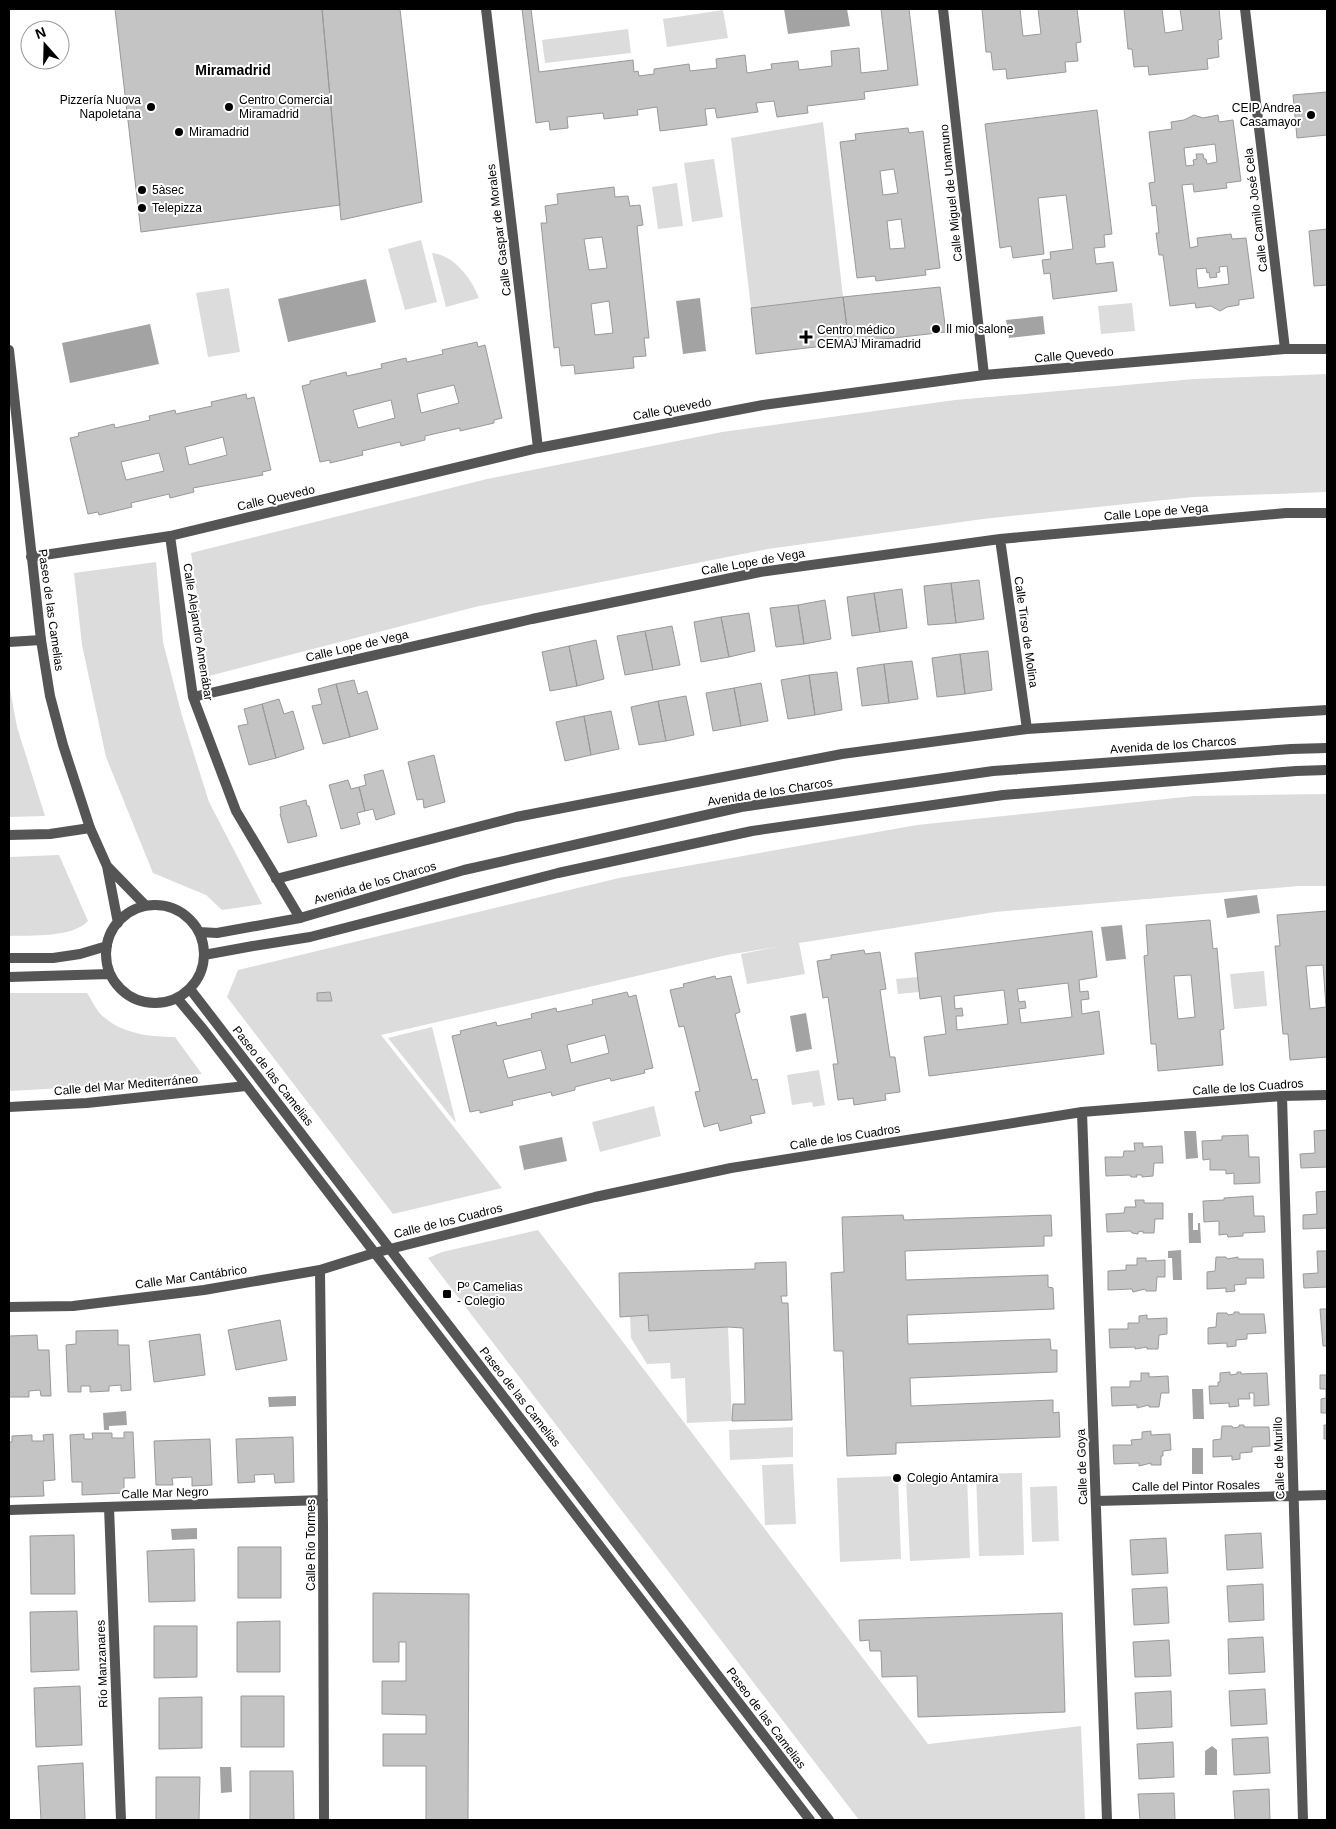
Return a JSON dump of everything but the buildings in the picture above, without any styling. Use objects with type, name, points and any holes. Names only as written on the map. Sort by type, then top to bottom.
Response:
[{"type":"street","name":"Calle Gaspar de Morales","points":[[486,9],[538,448]]},
{"type":"street","name":"Calle Miguel de Unamuno","points":[[944,9],[984,375]]},
{"type":"street","name":"Calle Camilo José Cela","points":[[1245,9],[1285,349]]},
{"type":"street","name":"Calle Quevedo","points":[[31,557],[170,536],[538,448],[763,405],[984,375],[1285,349],[1327,349]]},
{"type":"street","name":"Paseo de las Camelias","points":[[9,350],[31,557],[50,696],[63,745],[90,828],[106,866]]},
{"type":"street","name":"Calle Lope de Vega","points":[[193,697],[532,619],[760,572],[1000,539],[1286,513],[1327,513]]},
{"type":"street","name":"Calle Alejandro Amenábar","points":[[170,536],[193,697],[236,811],[300,918]]},
{"type":"street","name":"Calle Tirso de Molina","points":[[1000,539],[1027,729]]},
{"type":"street","points":[[9,642],[41,640]]},
{"type":"street","name":"Avenida de los Charcos","points":[[276,878],[516,817],[842,754],[1027,729],[1327,710]]},
{"type":"street","name":"Avenida de los Charcos","points":[[199,932],[217,933],[300,918],[464,870],[741,807],[993,771],[1327,748]]},
{"type":"street","points":[[204,955],[310,938],[558,873],[752,831],[1003,795],[1327,770]]},
{"type":"street","points":[[9,834],[50,834],[90,828]]},
{"type":"street","points":[[106,866],[146,906]]},
{"type":"street","points":[[106,866],[118,923]]},
{"type":"street","points":[[146,906],[166,907],[179,911],[190,920],[199,932],[204,955],[200,975],[190,989],[177,998],[155,1004],[140,1001],[126,994],[117,985],[110,974],[106,955],[110,934],[118,923],[126,915],[146,906]]},
{"type":"street","points":[[9,958],[53,958],[80,954],[107,946]]},
{"type":"street","points":[[9,978],[110,974]]},
{"type":"street","name":"Paseo de las Camelias","points":[[190,989],[829,1820]]},
{"type":"street","points":[[177,998],[203,1029],[810,1820]]},
{"type":"street","name":"Calle del Mar Mediterráneo","points":[[9,1107],[87,1103],[246,1086]]},
{"type":"street","name":"Calle de los Cuadros","points":[[374,1253],[595,1197],[731,1168],[1082,1112],[1282,1096],[1327,1095]]},
{"type":"street","name":"Calle de Murillo","points":[[1282,1096],[1302,1820]]},
{"type":"street","name":"Calle de Goya","points":[[1082,1112],[1107,1820]]},
{"type":"street","name":"Calle Mar Cantábrico","points":[[9,1307],[72,1306],[204,1290],[320,1270],[374,1253]]},
{"type":"street","name":"Calle Río Tormes","points":[[320,1270],[324,1820]]},
{"type":"street","name":"Calle del Pintor Rosales","points":[[1096,1500],[1327,1494]]},
{"type":"street","name":"Calle Mar Negro","points":[[9,1510],[323,1500]]},
{"type":"street","name":"Río Manzanares","points":[[109,1507],[121,1820]]},
{"type":"shaded area","points":[[784,9],[847,9],[850,26],[788,34]]},
{"type":"shaded area","points":[[723,10],[728,38],[667,47],[663,19]]},
{"type":"shaded area","points":[[628,29],[631,53],[545,63],[542,40]]},
{"type":"shaded area","points":[[823,122],[843,297],[751,308],[731,138]]},
{"type":"shaded area","points":[[714,159],[723,217],[692,222],[684,163]]},
{"type":"shaded area","points":[[677,183],[683,226],[658,229],[652,187]]},
{"type":"shaded area","points":[[421,240],[437,302],[405,310],[388,249]]},
{"type":"shaded area","points":[[432,253],[448,258],[455,263],[472,283],[479,298],[446,307]]},
{"type":"shaded area","points":[[366,279],[376,322],[288,342],[278,299]]},
{"type":"shaded area","points":[[229,288],[240,352],[208,357],[196,293]]},
{"type":"shaded area","points":[[700,298],[706,351],[683,354],[676,301]]},
{"type":"shaded area","points":[[1132,303],[1135,331],[1101,334],[1098,306]]},
{"type":"shaded area","points":[[1043,316],[1045,334],[1009,338],[1006,320]]},
{"type":"shaded area","points":[[150,324],[159,364],[70,383],[62,343]]},
{"type":"shaded area","points":[[1327,374],[1327,492],[1193,497],[983,519],[768,549],[475,607],[209,676],[191,553],[487,479],[722,432],[955,400],[1194,379]]},
{"type":"shaded area","points":[[156,562],[163,642],[182,716],[209,802],[262,904],[222,910],[206,895],[153,873],[106,757],[82,645],[74,573]]},
{"type":"shaded area","points":[[9,683],[17,727],[45,816],[9,817]]},
{"type":"shaded area","points":[[1327,794],[1327,886],[1299,886],[995,912],[799,943],[805,974],[747,984],[741,954],[776,947],[727,955],[381,1035],[502,1188],[393,1214],[227,997],[238,970],[619,878],[917,825],[1194,796]]},
{"type":"shaded area","points":[[59,855],[88,921],[81,926],[62,933],[9,936],[9,857]]},
{"type":"shaded area","points":[[1257,895],[1260,913],[1227,918],[1224,899]]},
{"type":"shaded area","points":[[1122,925],[1126,959],[1106,961],[1101,927]]},
{"type":"shaded area","points":[[1264,971],[1267,1006],[1234,1009],[1230,974]]},
{"type":"shaded area","points":[[918,977],[920,992],[898,994],[896,979]]},
{"type":"shaded area","points":[[9,993],[87,993],[102,1016],[121,1028],[138,1034],[175,1037],[202,1074],[154,1080],[9,1091]]},
{"type":"shaded area","points":[[806,1013],[812,1049],[796,1052],[790,1016]]},
{"type":"shaded area","points":[[432,1027],[456,1123],[388,1038]]},
{"type":"shaded area","points":[[819,1070],[825,1105],[813,1107],[812,1102],[792,1105],[787,1075]]},
{"type":"shaded area","points":[[654,1106],[661,1136],[600,1152],[592,1122]]},
{"type":"shaded area","points":[[1184,1131],[1196,1131],[1198,1158],[1186,1159]]},
{"type":"shaded area","points":[[562,1137],[567,1161],[524,1170],[519,1146]]},
{"type":"shaded area","points":[[1188,1213],[1193,1213],[1193,1230],[1198,1230],[1198,1223],[1200,1223],[1201,1243],[1189,1243]]},
{"type":"shaded area","points":[[538,1230],[928,1744],[1081,1726],[1085,1820],[859,1820],[428,1258],[442,1252]]},
{"type":"shaded area","points":[[1181,1250],[1182,1280],[1173,1280],[1172,1258],[1168,1258],[1168,1251]]},
{"type":"shaded area","points":[[648,1315],[728,1327],[732,1421],[687,1423],[685,1378],[671,1379],[670,1363],[647,1364],[631,1338],[630,1316]]},
{"type":"shaded area","points":[[1192,1389],[1203,1389],[1204,1419],[1193,1419]]},
{"type":"shaded area","points":[[296,1396],[296,1406],[269,1407],[268,1397]]},
{"type":"shaded area","points":[[126,1411],[127,1425],[109,1426],[109,1430],[104,1430],[103,1413]]},
{"type":"shaded area","points":[[793,1427],[793,1457],[730,1460],[729,1430]]},
{"type":"shaded area","points":[[1192,1448],[1203,1448],[1203,1474],[1192,1474]]},
{"type":"shaded area","points":[[793,1464],[796,1524],[765,1525],[762,1465]]},
{"type":"shaded area","points":[[1022,1473],[1024,1555],[979,1556],[976,1474]]},
{"type":"shaded area","points":[[898,1476],[901,1559],[840,1562],[837,1478]]},
{"type":"shaded area","points":[[967,1476],[970,1558],[910,1561],[906,1478]]},
{"type":"shaded area","points":[[1057,1486],[1059,1541],[1032,1542],[1030,1487]]},
{"type":"shaded area","points":[[197,1528],[197,1539],[172,1540],[171,1529]]},
{"type":"shaded area","points":[[1212,1746],[1217,1750],[1217,1775],[1205,1775],[1205,1751]]},
{"type":"shaded area","points":[[220,1767],[231,1767],[232,1792],[221,1793]]},
{"type":"place","name":"Pizzería Nuova Napoletana","points":[[151,107]]},
{"type":"place","name":"Centro Comercial Miramadrid","points":[[229,107]]},
{"type":"place","name":"CEIP Andrea Casamayor","points":[[1311,115]]},
{"type":"place","name":"Miramadrid","points":[[179,132]]},
{"type":"place","name":"5àsec","points":[[142,190]]},
{"type":"place","name":"Telepizza","points":[[142,208]]},
{"type":"place","name":"Il mio salone","points":[[936,329]]},
{"type":"place","name":"Centro médico CEMAJ Miramadrid","points":[[806,337]]},
{"type":"place","name":"Pº Camelias - Colegio","points":[[447,1294]]},
{"type":"place","name":"Colegio Antamira","points":[[897,1478]]},
{"type":"district","name":"Miramadrid","points":[[233,70]]}]
